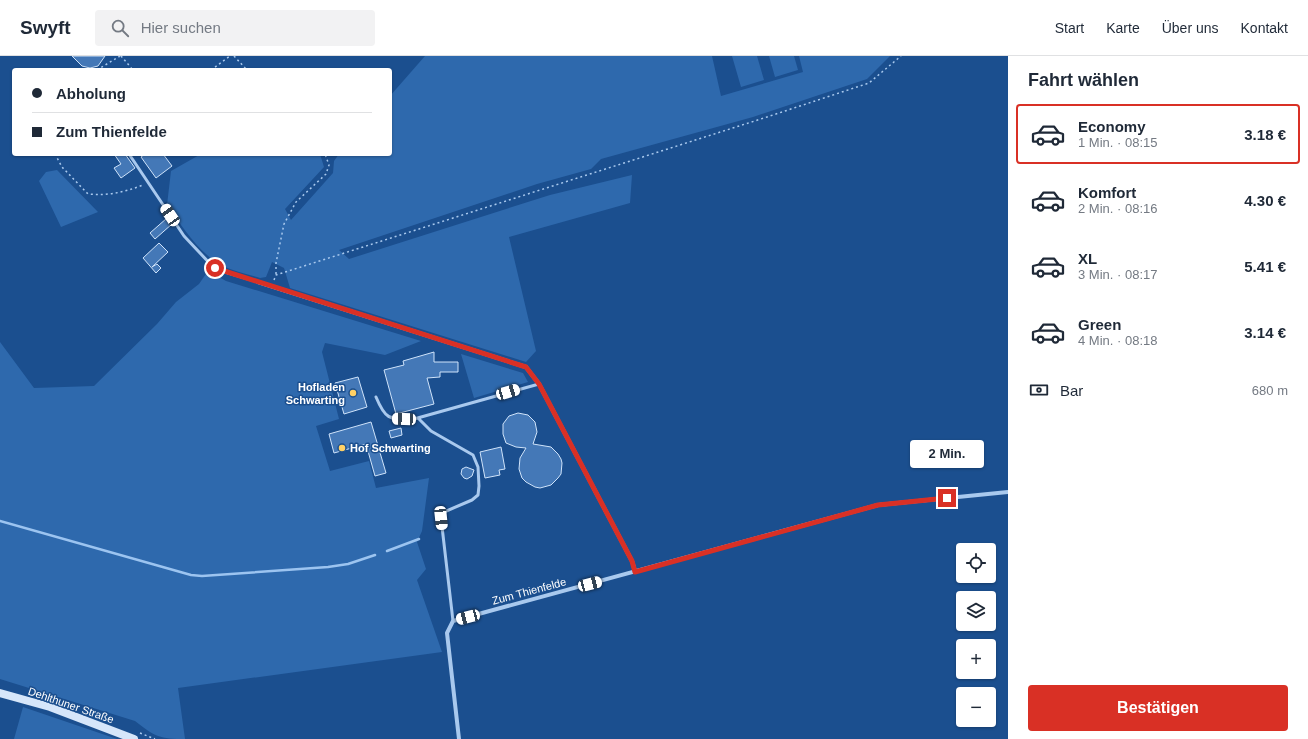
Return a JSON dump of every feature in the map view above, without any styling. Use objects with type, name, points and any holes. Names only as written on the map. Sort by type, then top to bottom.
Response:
[{"type":"street","points":[[258,282],[526,367],[539,384],[632,561],[635,572]]},
{"type":"street","name":"Zum Thienfelde","points":[[453,621],[878,505],[1008,492]]},
{"type":"street","points":[[453,621],[447,633],[459,739]]},
{"type":"street","name":"Dehlthuner Straße","points":[[0,693],[50,707],[134,739]]},
{"type":"lane","points":[[130,156],[184,236],[215,268],[258,282]]},
{"type":"lane","points":[[376,397],[382,412],[393,419],[418,418],[539,384]]},
{"type":"lane","points":[[418,418],[431,431],[474,455],[478,467],[478,495],[472,500],[444,512],[441,518],[453,621]]},
{"type":"path","points":[[100,68],[120,56],[131,68]]},
{"type":"path","points":[[214,68],[230,56]]},
{"type":"path","points":[[234,56],[245,68]]},
{"type":"path","points":[[276,275],[869,83],[901,56]]},
{"type":"path","points":[[56,156],[62,167],[88,194],[104,196],[129,190],[148,183]]},
{"type":"path","points":[[271,286],[276,275],[276,263],[284,224],[296,202],[326,174],[328,165],[326,156]]},
{"type":"shaded area","points":[[425,56],[712,56],[721,96],[803,72],[799,56],[890,56],[867,79],[753,117],[601,159],[591,169],[537,184],[339,250],[349,259],[550,195],[632,175],[630,203],[509,237],[536,351],[526,362],[290,288],[284,268],[272,262],[266,277],[260,278],[235,271],[221,265],[213,260],[198,246],[184,230],[167,205],[171,171],[197,156],[321,156],[324,167],[285,209],[291,220],[333,173],[334,161],[338,156],[392,156],[392,94]]},
{"type":"shaded area","points":[[732,56],[757,56],[764,80],[741,87]]},
{"type":"shaded area","points":[[769,56],[794,56],[798,70],[775,77]]},
{"type":"shaded area","points":[[57,170],[98,212],[61,227],[39,181],[46,172]]},
{"type":"shaded area","points":[[208,271],[226,281],[421,341],[385,355],[325,343],[322,352],[339,419],[316,426],[330,471],[369,461],[376,488],[429,478],[422,531],[417,542],[426,569],[417,580],[442,652],[178,688],[185,739],[163,738],[148,731],[135,721],[0,679],[0,342],[34,388],[94,386],[157,324],[176,302],[199,284]]},
{"type":"shaded area","points":[[461,354],[523,373],[528,382],[474,398]]},
{"type":"shaded area","points":[[23,707],[117,739],[14,739]]},
{"type":"building","points":[[72,56],[105,56],[98,66],[90,68],[82,66]]},
{"type":"building","points":[[115,156],[126,156],[135,168],[121,178],[114,168],[121,164]]},
{"type":"building","points":[[164,156],[172,166],[156,178],[141,157]]},
{"type":"building","points":[[167,218],[172,224],[155,239],[150,233]]},
{"type":"building","points":[[159,243],[168,252],[152,267],[157,264],[161,268],[156,273],[143,258]]},
{"type":"building","points":[[434,352],[434,362],[458,362],[458,372],[440,372],[440,377],[427,378],[434,404],[396,414],[384,370],[404,365],[403,361]]},
{"type":"building","points":[[358,377],[367,407],[344,414],[335,383]]},
{"type":"building","points":[[518,413],[528,415],[535,422],[537,432],[533,444],[551,447],[561,459],[561,474],[551,485],[540,488],[535,487],[522,478],[519,469],[520,458],[526,448],[516,447],[506,443],[503,434],[503,424],[509,416]]},
{"type":"building","name":"Hof Schwarting","points":[[371,422],[386,473],[375,476],[366,444],[334,453],[329,434]]},
{"type":"building","points":[[401,428],[402,435],[391,438],[389,431]]},
{"type":"building","points":[[501,447],[505,469],[499,470],[500,475],[485,478],[480,452]]},
{"type":"building","points":[[466,467],[474,470],[472,476],[467,479],[461,474],[462,469]]},
{"type":"waterway","points":[[0,521],[191,575],[202,576],[328,567],[348,564],[375,555]]},
{"type":"waterway","points":[[387,551],[419,539]]},
{"type":"place","name":"Hofladen Schwarting","points":[[353,393]]},
{"type":"place","name":"Hof Schwarting","points":[[342,448]]},
{"type":"route","points":[[215,268],[526,367],[539,384],[632,561],[635,572],[878,505],[947,498]]}]
